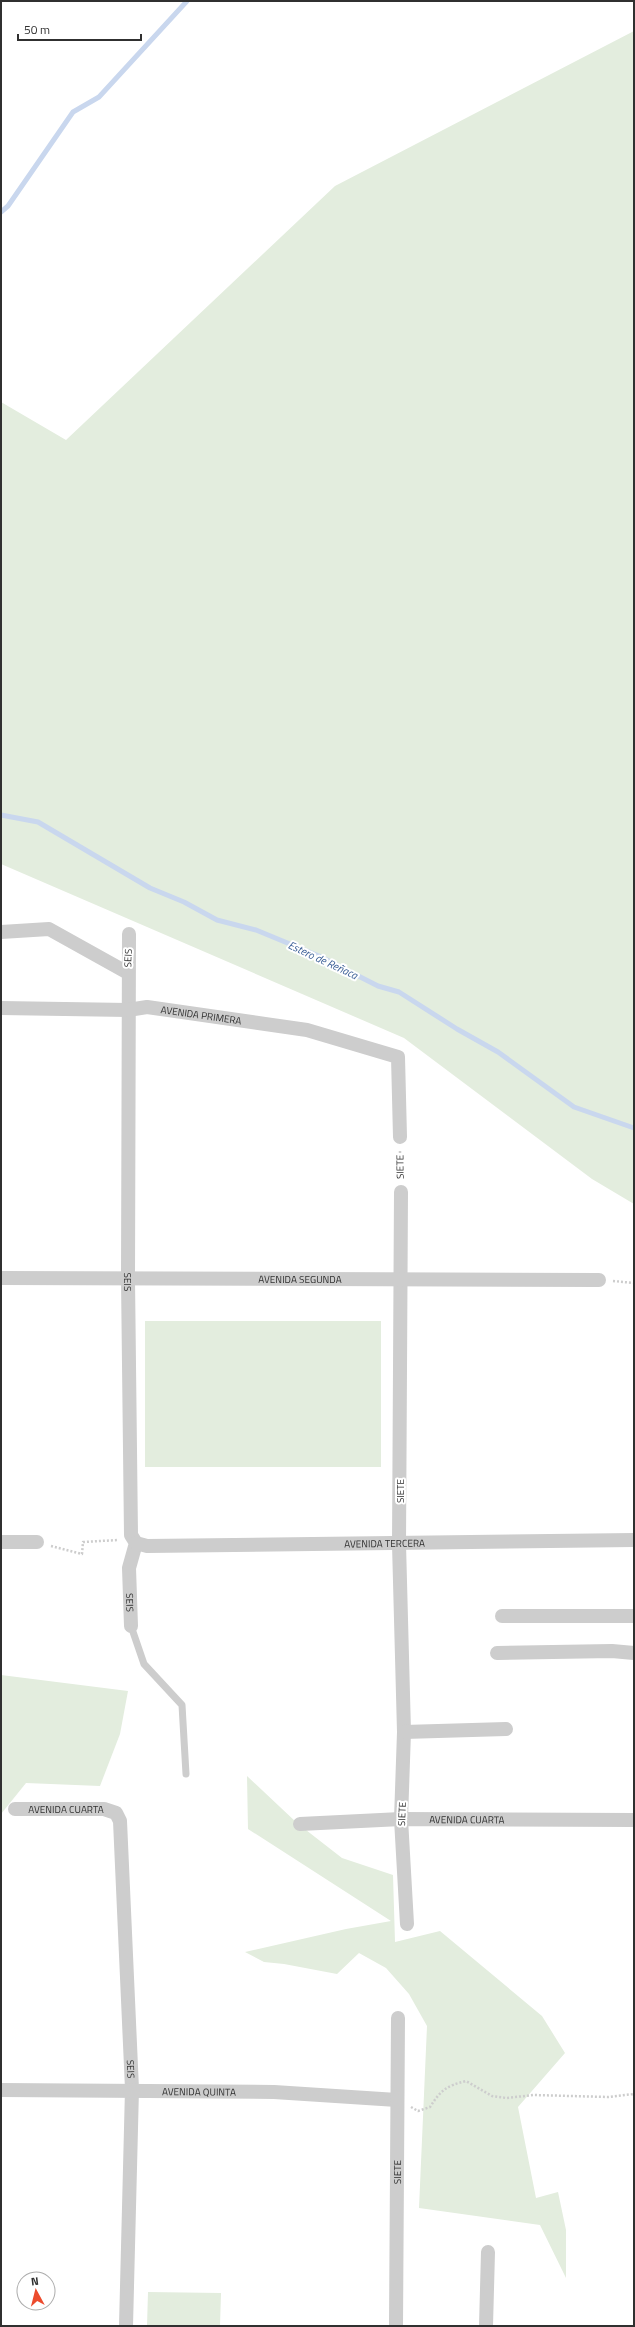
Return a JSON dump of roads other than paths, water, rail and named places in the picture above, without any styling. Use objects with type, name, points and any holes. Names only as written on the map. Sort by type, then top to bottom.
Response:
[{"type":"street","points":[[1,932],[49,929],[128,973]]},
{"type":"street","name":"SEIS","points":[[129,934],[128,1279],[134,1541],[129,1568],[132,1626]]},
{"type":"street","name":"AVENIDA PRIMERA","points":[[1,1008],[128,1010],[148,1007],[307,1030],[398,1056],[400,1138]]},
{"type":"street","name":"SIETE","points":[[401,1192],[400,1544],[404,1732],[403,1806],[401,1819],[407,1924]]},
{"type":"street","name":"AVENIDA SEGUNDA","points":[[1,1278],[599,1280]]},
{"type":"street","name":"AVENIDA TERCERA","points":[[134,1541],[147,1546],[634,1540]]},
{"type":"street","points":[[1,1542],[37,1542]]},
{"type":"street","points":[[502,1616],[634,1616]]},
{"type":"street","points":[[497,1653],[612,1651],[634,1653]]},
{"type":"street","points":[[404,1732],[506,1730]]},
{"type":"street","name":"AVENIDA CUARTA","points":[[15,1809],[104,1809],[116,1813]]},
{"type":"street","name":"SEIS","points":[[116,1813],[120,1821],[132,2089],[126,2326]]},
{"type":"street","name":"AVENIDA CUARTA","points":[[300,1824],[401,1819],[634,1820]]},
{"type":"street","name":"SIETE","points":[[396,2326],[398,2018]]},
{"type":"street","name":"AVENIDA QUINTA","points":[[1,2090],[132,2089],[274,2092],[397,2100]]},
{"type":"street","points":[[486,2326],[488,2252]]},
{"type":"lane","points":[[132,1626],[144,1664],[182,1705],[186,1774]]},
{"type":"waterway","points":[[1,212],[8,206],[73,112],[99,97],[187,1]]},
{"type":"waterway","name":"Estero de Reñaca","points":[[1,815],[38,822],[150,888],[184,902],[217,920],[256,930],[319,956],[378,986],[399,992],[457,1029],[498,1052],[574,1107],[634,1128]]}]
